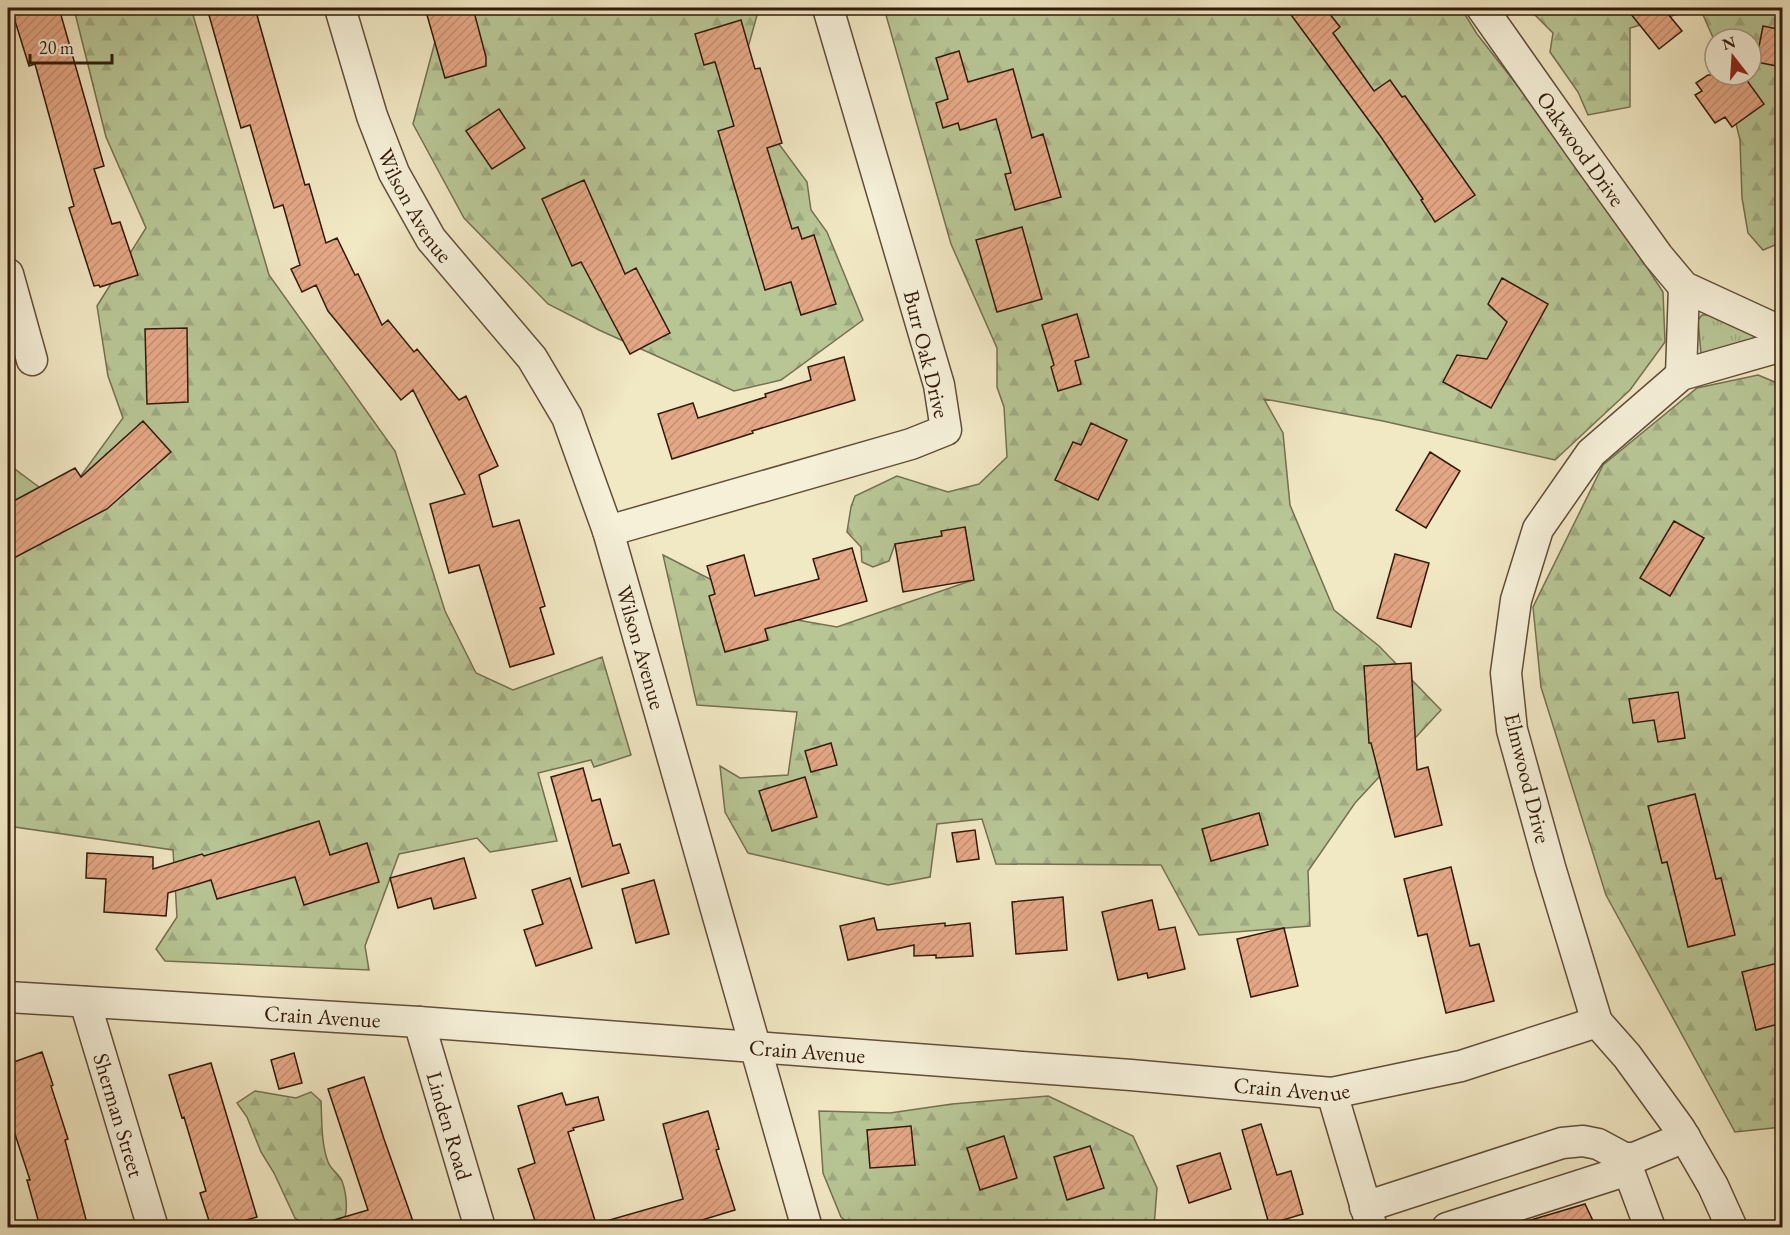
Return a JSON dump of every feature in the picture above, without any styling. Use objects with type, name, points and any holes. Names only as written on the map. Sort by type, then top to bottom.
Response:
[{"type":"street","name":"Wilson Avenue","points":[[339,8],[372,116],[394,173],[431,240],[532,358],[567,417],[608,531],[807,1227]]},
{"type":"street","name":"Burr Oak Drive","points":[[608,531],[910,444],[946,430],[939,386],[828,8]]},
{"type":"street","name":"Oakwood Drive","points":[[1482,8],[1658,256],[1684,286],[1782,332]]},
{"type":"street","points":[[8,274],[32,360]]},
{"type":"street","points":[[1681,375],[1684,286]]},
{"type":"street","name":"Elmwood Drive","points":[[1732,1227],[1713,1186],[1685,1137],[1627,1056],[1597,1022],[1550,867],[1512,730],[1506,673],[1516,600],[1538,529],[1591,453],[1681,375],[1782,346]]},
{"type":"street","name":"Crain Avenue","points":[[8,997],[419,1022],[1131,1075],[1332,1094],[1461,1066],[1597,1022]]},
{"type":"street","name":"Sherman Street","points":[[85,1002],[153,1227]]},
{"type":"street","name":"Linden Road","points":[[419,1022],[480,1227]]},
{"type":"street","points":[[1332,1094],[1369,1217],[1562,1143],[1583,1141],[1598,1144],[1626,1164],[1650,1227]]},
{"type":"street","points":[[1446,1227],[1626,1164],[1634,1158],[1685,1137]]},
{"type":"green space","points":[[191,8],[269,275],[395,451],[445,611],[476,673],[513,690],[602,657],[631,755],[594,767],[591,760],[538,773],[557,841],[490,852],[477,838],[399,854],[365,946],[369,970],[165,961],[156,949],[177,917],[173,850],[8,826],[8,464],[39,487],[75,484],[123,418],[108,376],[97,306],[146,228],[106,137],[74,9]]},
{"type":"green space","points":[[444,8],[759,8],[737,87],[807,182],[811,210],[827,232],[863,320],[781,380],[734,391],[599,330],[548,304],[464,218],[413,124]]},
{"type":"green space","points":[[884,8],[1461,8],[1477,34],[1585,172],[1663,292],[1665,342],[1630,390],[1555,460],[1383,421],[1264,399],[1283,433],[1290,505],[1334,610],[1379,646],[1441,710],[1355,803],[1308,871],[1310,926],[1199,935],[1161,865],[996,864],[982,819],[937,824],[930,877],[888,885],[748,853],[725,812],[720,766],[740,778],[788,775],[797,712],[697,705],[663,555],[786,618],[837,627],[973,580],[965,527],[942,536],[895,544],[889,561],[873,567],[862,562],[861,547],[847,532],[855,496],[897,476],[948,492],[979,484],[1007,457],[1004,407],[997,387],[997,348],[951,244]]},
{"type":"green space","points":[[1528,8],[1699,8],[1630,28],[1630,107],[1588,115],[1578,92],[1550,52],[1553,33]]},
{"type":"green space","points":[[1700,8],[1782,8],[1782,242],[1763,250],[1748,233],[1742,198],[1740,140],[1727,87],[1763,87],[1763,27],[1708,27]]},
{"type":"green space","points":[[1702,315],[1714,315],[1758,337],[1756,343],[1701,354],[1698,320]]},
{"type":"green space","points":[[1758,375],[1782,385],[1782,1127],[1735,1132],[1606,895],[1541,687],[1533,607],[1603,465],[1697,388]]},
{"type":"green space","points":[[255,1091],[296,1098],[311,1092],[321,1101],[322,1132],[326,1155],[329,1165],[342,1181],[345,1192],[346,1211],[341,1227],[326,1225],[307,1227],[295,1218],[274,1173],[261,1152],[247,1117],[237,1103]]},
{"type":"green space","points":[[1048,1096],[1133,1136],[1157,1188],[1154,1227],[995,1228],[979,1224],[963,1228],[853,1227],[841,1217],[823,1173],[819,1111],[890,1113],[952,1104]]},
{"type":"building","points":[[11,8],[59,8],[104,166],[94,169],[112,224],[120,222],[138,275],[100,287],[99,285],[94,286],[69,208],[74,206],[35,64],[29,66]]},
{"type":"building","points":[[207,8],[255,8],[305,185],[309,184],[326,243],[337,238],[355,275],[358,274],[382,325],[388,320],[414,352],[417,349],[459,400],[466,396],[498,466],[479,475],[493,527],[519,520],[545,606],[540,608],[554,654],[510,667],[479,565],[449,573],[430,504],[465,494],[413,390],[401,400],[328,311],[316,285],[302,292],[291,269],[300,265],[283,205],[274,208],[250,125],[241,128]]},
{"type":"building","points":[[425,8],[473,8],[486,57],[486,66],[445,78]]},
{"type":"building","points":[[1286,8],[1325,8],[1340,27],[1333,33],[1374,91],[1390,80],[1402,97],[1405,96],[1475,195],[1435,222],[1421,200],[1423,199],[1381,137]]},
{"type":"building","points":[[1626,8],[1663,8],[1682,31],[1659,49]]},
{"type":"building","points":[[741,20],[755,69],[760,68],[782,143],[767,148],[792,229],[798,227],[802,239],[814,235],[836,304],[801,315],[791,282],[765,290],[718,131],[734,126],[715,62],[704,65],[695,34]]},
{"type":"building","points":[[1763,27],[1782,30],[1782,67],[1763,63]]},
{"type":"building","points":[[959,51],[968,82],[1013,69],[1032,138],[1043,134],[1061,197],[1015,210],[1005,174],[1011,173],[996,119],[960,130],[958,123],[943,128],[936,103],[948,99],[936,58]]},
{"type":"building","points":[[1703,78],[1703,87],[1752,87],[1764,104],[1732,127],[1725,117],[1715,123],[1695,95],[1702,91],[1696,83]]},
{"type":"building","points":[[499,109],[525,148],[492,169],[466,131]]},
{"type":"building","points":[[584,180],[625,274],[636,268],[670,333],[630,354],[581,262],[572,266],[542,199]]},
{"type":"building","points":[[1022,227],[1042,299],[997,312],[976,240]]},
{"type":"building","points":[[1502,278],[1548,304],[1491,408],[1443,382],[1457,355],[1487,359],[1507,322],[1488,304]]},
{"type":"building","points":[[1077,314],[1089,357],[1075,361],[1081,384],[1058,391],[1051,367],[1054,365],[1042,325]]},
{"type":"building","points":[[187,328],[188,402],[147,404],[145,329]]},
{"type":"building","points":[[844,357],[855,400],[752,431],[753,433],[672,459],[658,414],[693,403],[698,418],[811,380],[808,367]]},
{"type":"building","points":[[143,421],[171,452],[107,509],[14,558],[8,545],[8,504],[75,468],[81,477]]},
{"type":"building","points":[[1091,423],[1127,440],[1098,500],[1055,480],[1073,442],[1081,445]]},
{"type":"building","points":[[1430,452],[1460,471],[1426,528],[1396,510]]},
{"type":"building","points":[[1674,521],[1704,538],[1670,596],[1640,578]]},
{"type":"building","points":[[965,527],[974,580],[903,592],[895,544],[942,536],[941,531]]},
{"type":"building","points":[[852,548],[867,601],[765,629],[768,640],[725,652],[709,596],[715,594],[707,566],[744,555],[755,596],[819,579],[813,559]]},
{"type":"building","points":[[1395,554],[1429,563],[1411,627],[1377,618]]},
{"type":"building","points":[[1411,663],[1417,770],[1428,767],[1442,825],[1395,837],[1371,743],[1369,743],[1364,666]]},
{"type":"building","points":[[1678,692],[1685,738],[1658,742],[1654,720],[1633,723],[1629,699]]},
{"type":"building","points":[[831,743],[837,765],[811,772],[805,751]]},
{"type":"building","points":[[583,768],[592,801],[600,799],[613,846],[620,844],[629,873],[582,887],[551,777]]},
{"type":"building","points":[[805,777],[817,817],[772,831],[759,791]]},
{"type":"building","points":[[1695,794],[1716,879],[1721,878],[1735,935],[1688,947],[1667,862],[1662,863],[1648,806]]},
{"type":"building","points":[[1259,813],[1268,845],[1211,861],[1202,829]]},
{"type":"building","points":[[319,821],[330,855],[367,843],[379,882],[304,905],[295,877],[217,899],[211,880],[168,893],[166,916],[104,912],[106,879],[86,878],[87,853],[153,857],[153,869]]},
{"type":"building","points":[[975,830],[979,859],[957,862],[952,833]]},
{"type":"building","points":[[464,858],[476,898],[434,909],[431,898],[398,908],[390,878]]},
{"type":"building","points":[[1451,867],[1470,946],[1479,944],[1494,1001],[1446,1013],[1427,934],[1418,936],[1404,879]]},
{"type":"building","points":[[570,878],[592,948],[536,966],[524,930],[543,924],[532,890]]},
{"type":"building","points":[[654,880],[669,934],[636,943],[622,889]]},
{"type":"building","points":[[1063,897],[1067,950],[1016,954],[1012,902]]},
{"type":"building","points":[[1152,900],[1159,930],[1175,927],[1185,969],[1148,978],[1147,973],[1118,980],[1102,912]]},
{"type":"building","points":[[874,918],[877,930],[945,923],[945,926],[970,923],[973,956],[936,958],[936,955],[914,956],[914,945],[848,960],[840,926]]},
{"type":"building","points":[[1284,928],[1298,986],[1251,997],[1237,939]]},
{"type":"building","points":[[1782,962],[1782,1023],[1756,1030],[1742,972]]},
{"type":"building","points":[[42,1052],[68,1139],[65,1140],[88,1227],[40,1227],[27,1180],[30,1180],[8,1113],[8,1064]]},
{"type":"building","points":[[294,1053],[302,1083],[279,1089],[271,1060]]},
{"type":"building","points":[[211,1063],[257,1217],[223,1227],[211,1227],[200,1193],[206,1191],[169,1075]]},
{"type":"building","points":[[364,1077],[415,1227],[328,1227],[327,1222],[368,1210],[328,1089]]},
{"type":"building","points":[[562,1093],[566,1105],[598,1097],[604,1120],[573,1128],[574,1130],[568,1132],[597,1227],[537,1227],[518,1169],[535,1163],[518,1106]]},
{"type":"building","points":[[708,1111],[719,1149],[716,1150],[735,1210],[679,1227],[607,1227],[606,1221],[683,1199],[663,1124]]},
{"type":"building","points":[[1261,1124],[1277,1175],[1291,1171],[1303,1214],[1269,1224],[1242,1130]]},
{"type":"building","points":[[911,1126],[915,1165],[870,1168],[867,1130]]},
{"type":"building","points":[[1004,1136],[1017,1178],[980,1190],[967,1148]]},
{"type":"building","points":[[1090,1146],[1104,1188],[1067,1200],[1054,1157]]},
{"type":"building","points":[[1220,1153],[1231,1189],[1189,1203],[1177,1166]]},
{"type":"building","points":[[1585,1204],[1596,1227],[1525,1227],[1524,1222]]}]
